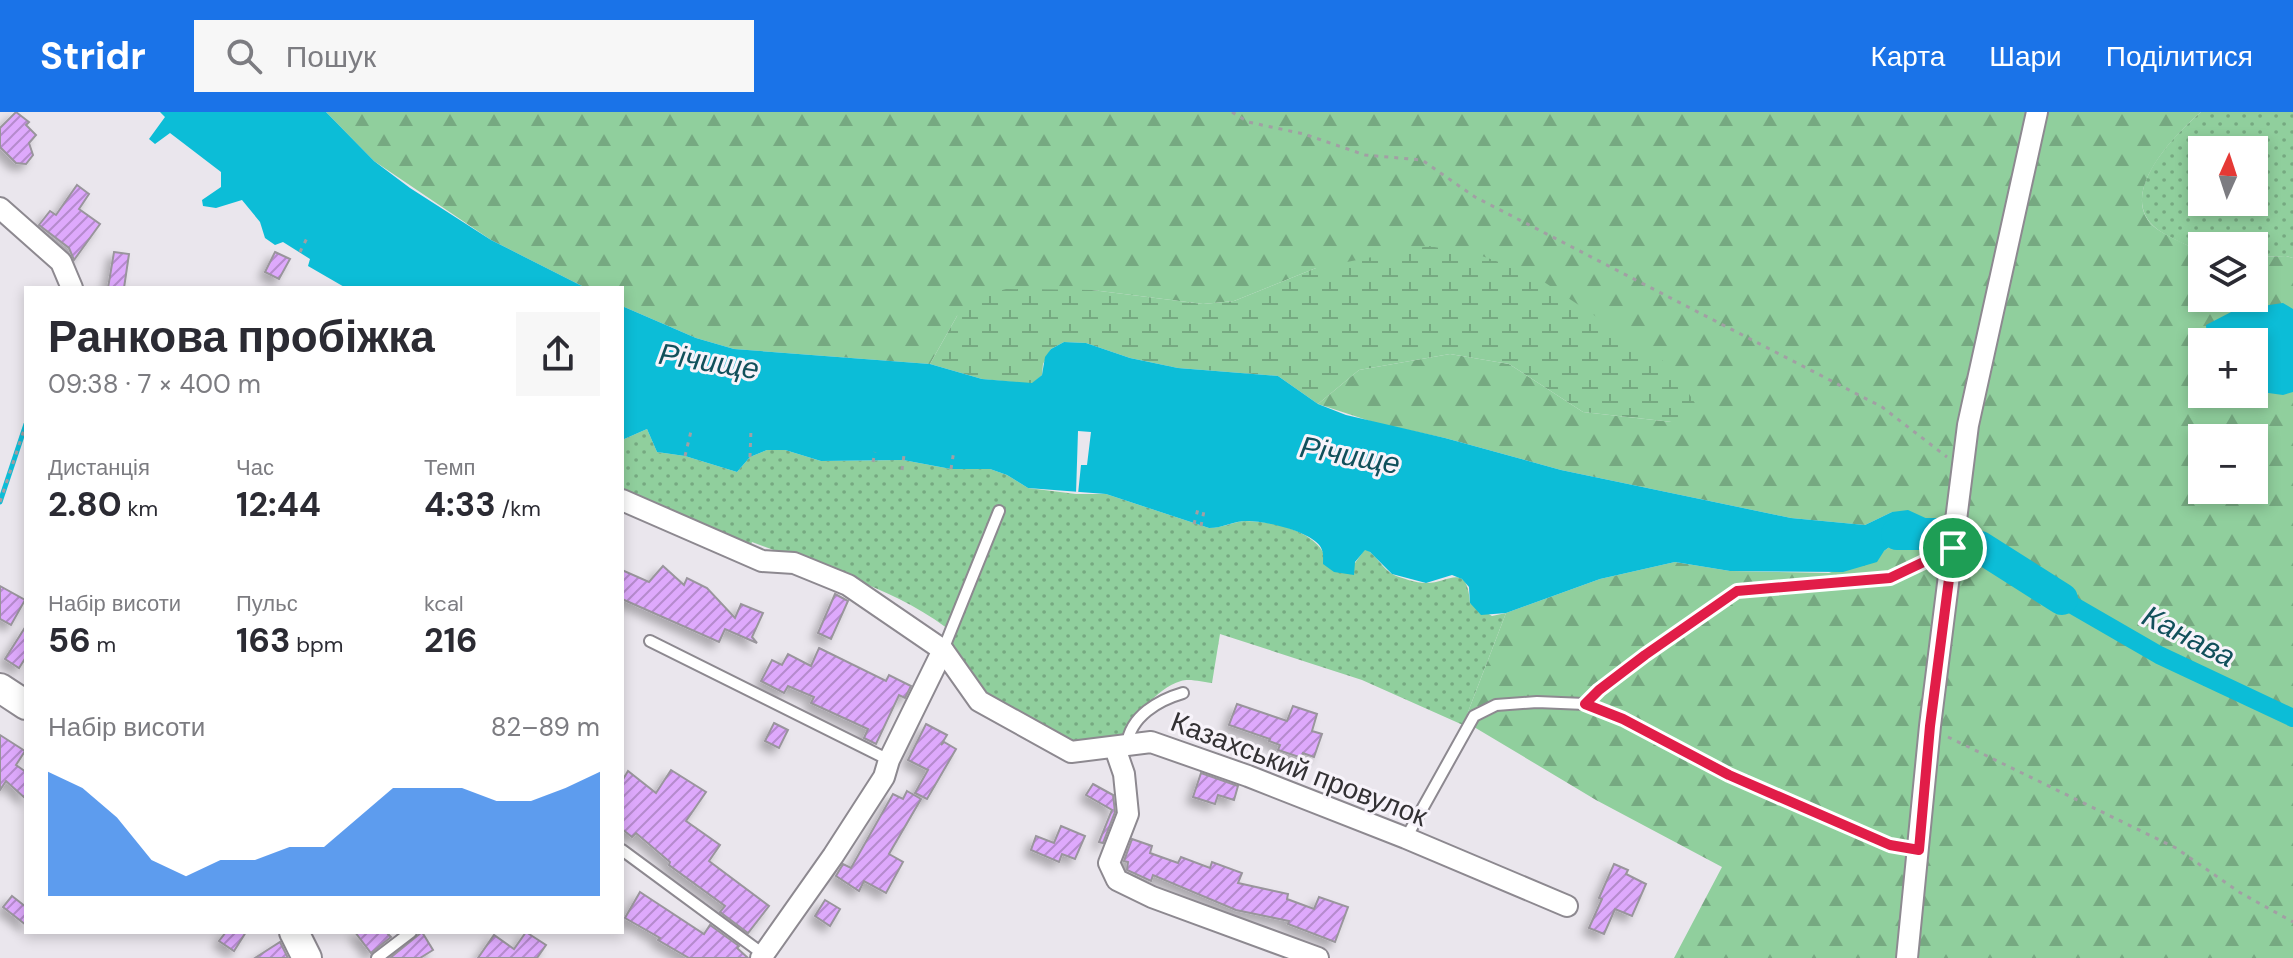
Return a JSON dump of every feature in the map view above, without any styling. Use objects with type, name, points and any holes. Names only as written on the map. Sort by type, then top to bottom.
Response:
[{"type":"street","points":[[1907,958],[1930,726],[1968,425],[2037,112]]},
{"type":"street","points":[[0,208],[8,221],[61,262],[71,286]]},
{"type":"street","name":"Казахський провулок","points":[[624,501],[762,561],[794,563],[848,585],[943,650],[979,701],[1071,752],[1151,742],[1406,838],[1567,906]]},
{"type":"street","points":[[762,956],[884,777],[889,760],[943,650]]},
{"type":"street","points":[[0,688],[24,704]]},
{"type":"street","points":[[1121,746],[1128,814],[1109,863],[1117,880],[1152,897],[1318,958]]},
{"type":"street","points":[[295,934],[307,958]]},
{"type":"lane","points":[[943,650],[999,511]]},
{"type":"lane","points":[[650,641],[889,760]]},
{"type":"lane","points":[[1121,746],[1144,714],[1162,699],[1183,693]]},
{"type":"lane","points":[[1406,838],[1474,716],[1496,705],[1537,702],[1585,704],[1623,719],[1729,775],[1890,845],[1919,850]]},
{"type":"lane","points":[[624,852],[762,956]]},
{"type":"lane","points":[[377,958],[408,934]]},
{"type":"path","points":[[1232,112],[1248,122],[1304,134],[1365,155],[1422,160],[1475,197],[1882,407],[1962,470]]},
{"type":"path","points":[[300,252],[308,236]]},
{"type":"path","points":[[685,456],[692,427]]},
{"type":"path","points":[[750,457],[751,428]]},
{"type":"path","points":[[0,502],[24,430]]},
{"type":"path","points":[[951,469],[954,450]]},
{"type":"path","points":[[873,462],[875,452]]},
{"type":"path","points":[[902,470],[904,455]]},
{"type":"path","points":[[1194,524],[1198,509]]},
{"type":"path","points":[[1201,526],[1204,511]]},
{"type":"path","points":[[1585,704],[1645,655],[1737,591],[1890,578],[1953,548]]},
{"type":"path","points":[[1930,726],[1966,748],[2176,848],[2239,892],[2293,922]]},
{"type":"green space","points":[[326,112],[2201,112],[2177,135],[2153,167],[2142,200],[2145,216],[2157,229],[2188,245],[2188,312],[2268,312],[2268,257],[2293,258],[2293,958],[1674,958],[1722,867],[1596,800],[1474,727],[1463,725],[1506,613],[1600,579],[1675,562],[1730,571],[1829,573],[1884,551],[1900,539],[1937,541],[1892,512],[1865,525],[1791,518],[1561,470],[1445,438],[1376,423],[1318,404],[1359,370],[1450,354],[1509,364],[1583,412],[1672,422],[1316,268],[1234,301],[1203,304],[1092,290],[957,316],[930,364],[734,349],[696,338],[624,307],[624,286],[582,286],[491,240],[374,161]]},
{"type":"green space","points":[[2201,112],[2293,112],[2293,258],[2268,257],[2268,232],[2188,232],[2188,246],[2157,229],[2145,215],[2142,200],[2145,184],[2164,150]]},
{"type":"green space","points":[[1429,246],[1482,256],[1532,274],[1672,367],[1698,408],[1672,422],[1583,412],[1509,364],[1450,354],[1359,370],[1318,404],[1278,376],[1178,368],[1130,358],[1086,343],[1064,342],[1051,349],[1043,364],[1042,375],[1032,384],[982,379],[930,364],[957,316],[978,297],[1006,289],[1092,290],[1203,304],[1234,301],[1316,268]]},
{"type":"green space","points":[[647,429],[657,452],[685,456],[737,472],[750,457],[767,450],[785,450],[821,461],[903,460],[951,469],[990,469],[1028,488],[1106,494],[1209,528],[1245,521],[1278,525],[1301,533],[1324,554],[1355,563],[1365,549],[1390,572],[1409,580],[1425,583],[1461,578],[1468,590],[1470,603],[1492,616],[1506,613],[1463,725],[1362,680],[1220,634],[1212,683],[1188,680],[1171,685],[1145,706],[1117,741],[1073,745],[986,699],[948,649],[956,635],[909,604],[858,581],[752,542],[745,562],[624,506],[624,439]]},
{"type":"water","points":[[160,112],[326,112],[374,161],[410,188],[491,240],[582,286],[343,286],[308,266],[310,259],[283,242],[275,245],[265,238],[260,222],[242,200],[216,208],[203,206],[202,200],[221,187],[221,172],[170,133],[155,144],[149,139],[165,117]]},
{"type":"water","points":[[2283,303],[2293,309],[2293,392],[2283,395],[2268,393],[2268,328],[2206,328],[2206,325],[2231,312],[2268,312],[2268,305]]},
{"type":"water","points":[[624,307],[696,338],[734,349],[930,364],[982,379],[1032,383],[1042,375],[1045,357],[1051,349],[1064,342],[1086,343],[1130,358],[1178,368],[1278,376],[1318,404],[1346,415],[1561,470],[1791,518],[1865,525],[1892,512],[1908,510],[1943,526],[1937,541],[1900,539],[1884,551],[1877,562],[1843,572],[1730,571],[1675,562],[1600,579],[1506,613],[1481,615],[1470,603],[1469,587],[1462,579],[1452,575],[1426,583],[1392,574],[1365,550],[1355,562],[1354,575],[1334,572],[1323,564],[1322,550],[1314,541],[1297,531],[1275,525],[1247,521],[1209,528],[1106,494],[1028,488],[990,469],[951,469],[903,460],[821,461],[785,450],[767,450],[750,457],[737,472],[685,456],[657,452],[647,429],[624,439]]},
{"type":"pier","points":[[1078,431],[1091,432],[1087,465],[1081,465],[1076,494]]},
{"type":"building","points":[[16,112],[29,122],[26,125],[36,135],[29,143],[33,155],[26,164],[16,163],[0,147],[0,128]]},
{"type":"building","points":[[77,185],[89,194],[79,209],[100,224],[74,260],[69,248],[39,225],[50,211],[56,215]]},
{"type":"building","points":[[114,252],[129,254],[124,286],[108,286]]},
{"type":"building","points":[[275,252],[290,259],[279,279],[265,272]]},
{"type":"building","points":[[663,566],[684,585],[687,578],[707,588],[735,618],[741,604],[763,613],[752,637],[757,643],[725,629],[719,642],[624,600],[624,571],[649,582]]},
{"type":"building","points":[[0,586],[24,602],[11,625],[0,619]]},
{"type":"building","points":[[835,594],[848,601],[831,639],[818,633]]},
{"type":"building","points":[[24,629],[24,660],[19,668],[5,659]]},
{"type":"building","points":[[819,648],[886,681],[889,675],[911,686],[905,698],[899,695],[876,744],[864,738],[868,729],[811,703],[814,697],[788,686],[784,693],[761,681],[772,660],[782,665],[788,654],[811,666]]},
{"type":"building","points":[[1237,704],[1287,721],[1293,706],[1317,714],[1312,731],[1322,734],[1314,757],[1303,753],[1302,758],[1278,750],[1280,745],[1270,739],[1229,725]]},
{"type":"building","points":[[774,723],[788,730],[779,748],[765,741]]},
{"type":"building","points":[[926,724],[947,735],[941,745],[944,742],[956,749],[927,799],[915,793],[928,770],[908,760]]},
{"type":"building","points":[[0,735],[24,750],[16,765],[24,771],[24,797],[6,781],[0,790]]},
{"type":"building","points":[[671,770],[706,792],[686,821],[720,845],[709,861],[769,906],[748,933],[720,912],[725,906],[669,865],[670,862],[636,833],[632,837],[624,831],[624,778],[628,771],[656,793]]},
{"type":"building","points":[[1201,773],[1238,786],[1234,800],[1218,795],[1215,804],[1193,797]]},
{"type":"building","points":[[1093,784],[1113,795],[1115,812],[1103,843],[1099,842],[1112,810],[1086,795]]},
{"type":"building","points":[[907,791],[921,799],[889,854],[903,862],[886,893],[864,881],[859,891],[836,876],[843,864],[851,868],[893,794],[903,799]]},
{"type":"building","points":[[1061,826],[1085,836],[1075,859],[1062,854],[1059,862],[1031,850],[1036,836],[1054,843]]},
{"type":"building","points":[[1132,839],[1152,846],[1150,853],[1178,863],[1181,857],[1210,868],[1212,862],[1242,873],[1238,883],[1288,894],[1287,899],[1314,909],[1319,897],[1348,907],[1335,942],[1288,924],[1289,921],[1236,910],[1153,875],[1151,881],[1127,870],[1128,862],[1124,861]]},
{"type":"building","points":[[1614,864],[1646,884],[1632,916],[1615,909],[1604,934],[1589,928]]},
{"type":"building","points":[[640,892],[704,934],[710,925],[739,946],[737,948],[748,958],[689,958],[658,940],[660,938],[625,918]]},
{"type":"building","points":[[12,896],[24,905],[24,923],[3,907]]},
{"type":"building","points":[[825,900],[840,909],[830,926],[815,916]]},
{"type":"building","points":[[224,934],[245,934],[234,951],[219,941]]},
{"type":"building","points":[[357,934],[388,934],[391,937],[371,953]]},
{"type":"building","points":[[420,934],[423,934],[433,950],[420,958],[390,958]]},
{"type":"building","points":[[525,934],[546,945],[537,958],[478,958],[494,935],[514,949]]},
{"type":"building","points":[[280,942],[288,958],[255,958]]},
{"type":"waterway","points":[[0,502],[24,430]]},
{"type":"waterway","name":"Річище","points":[[1897,534],[1940,534],[1980,547],[2062,599]]},
{"type":"waterway","name":"Канава","points":[[2062,599],[2159,655],[2293,718]]},
{"type":"route","points":[[1953,548],[1930,726],[1919,850],[1890,845],[1729,775],[1623,719],[1585,704],[1645,655],[1737,591],[1890,578],[1953,548]]}]
